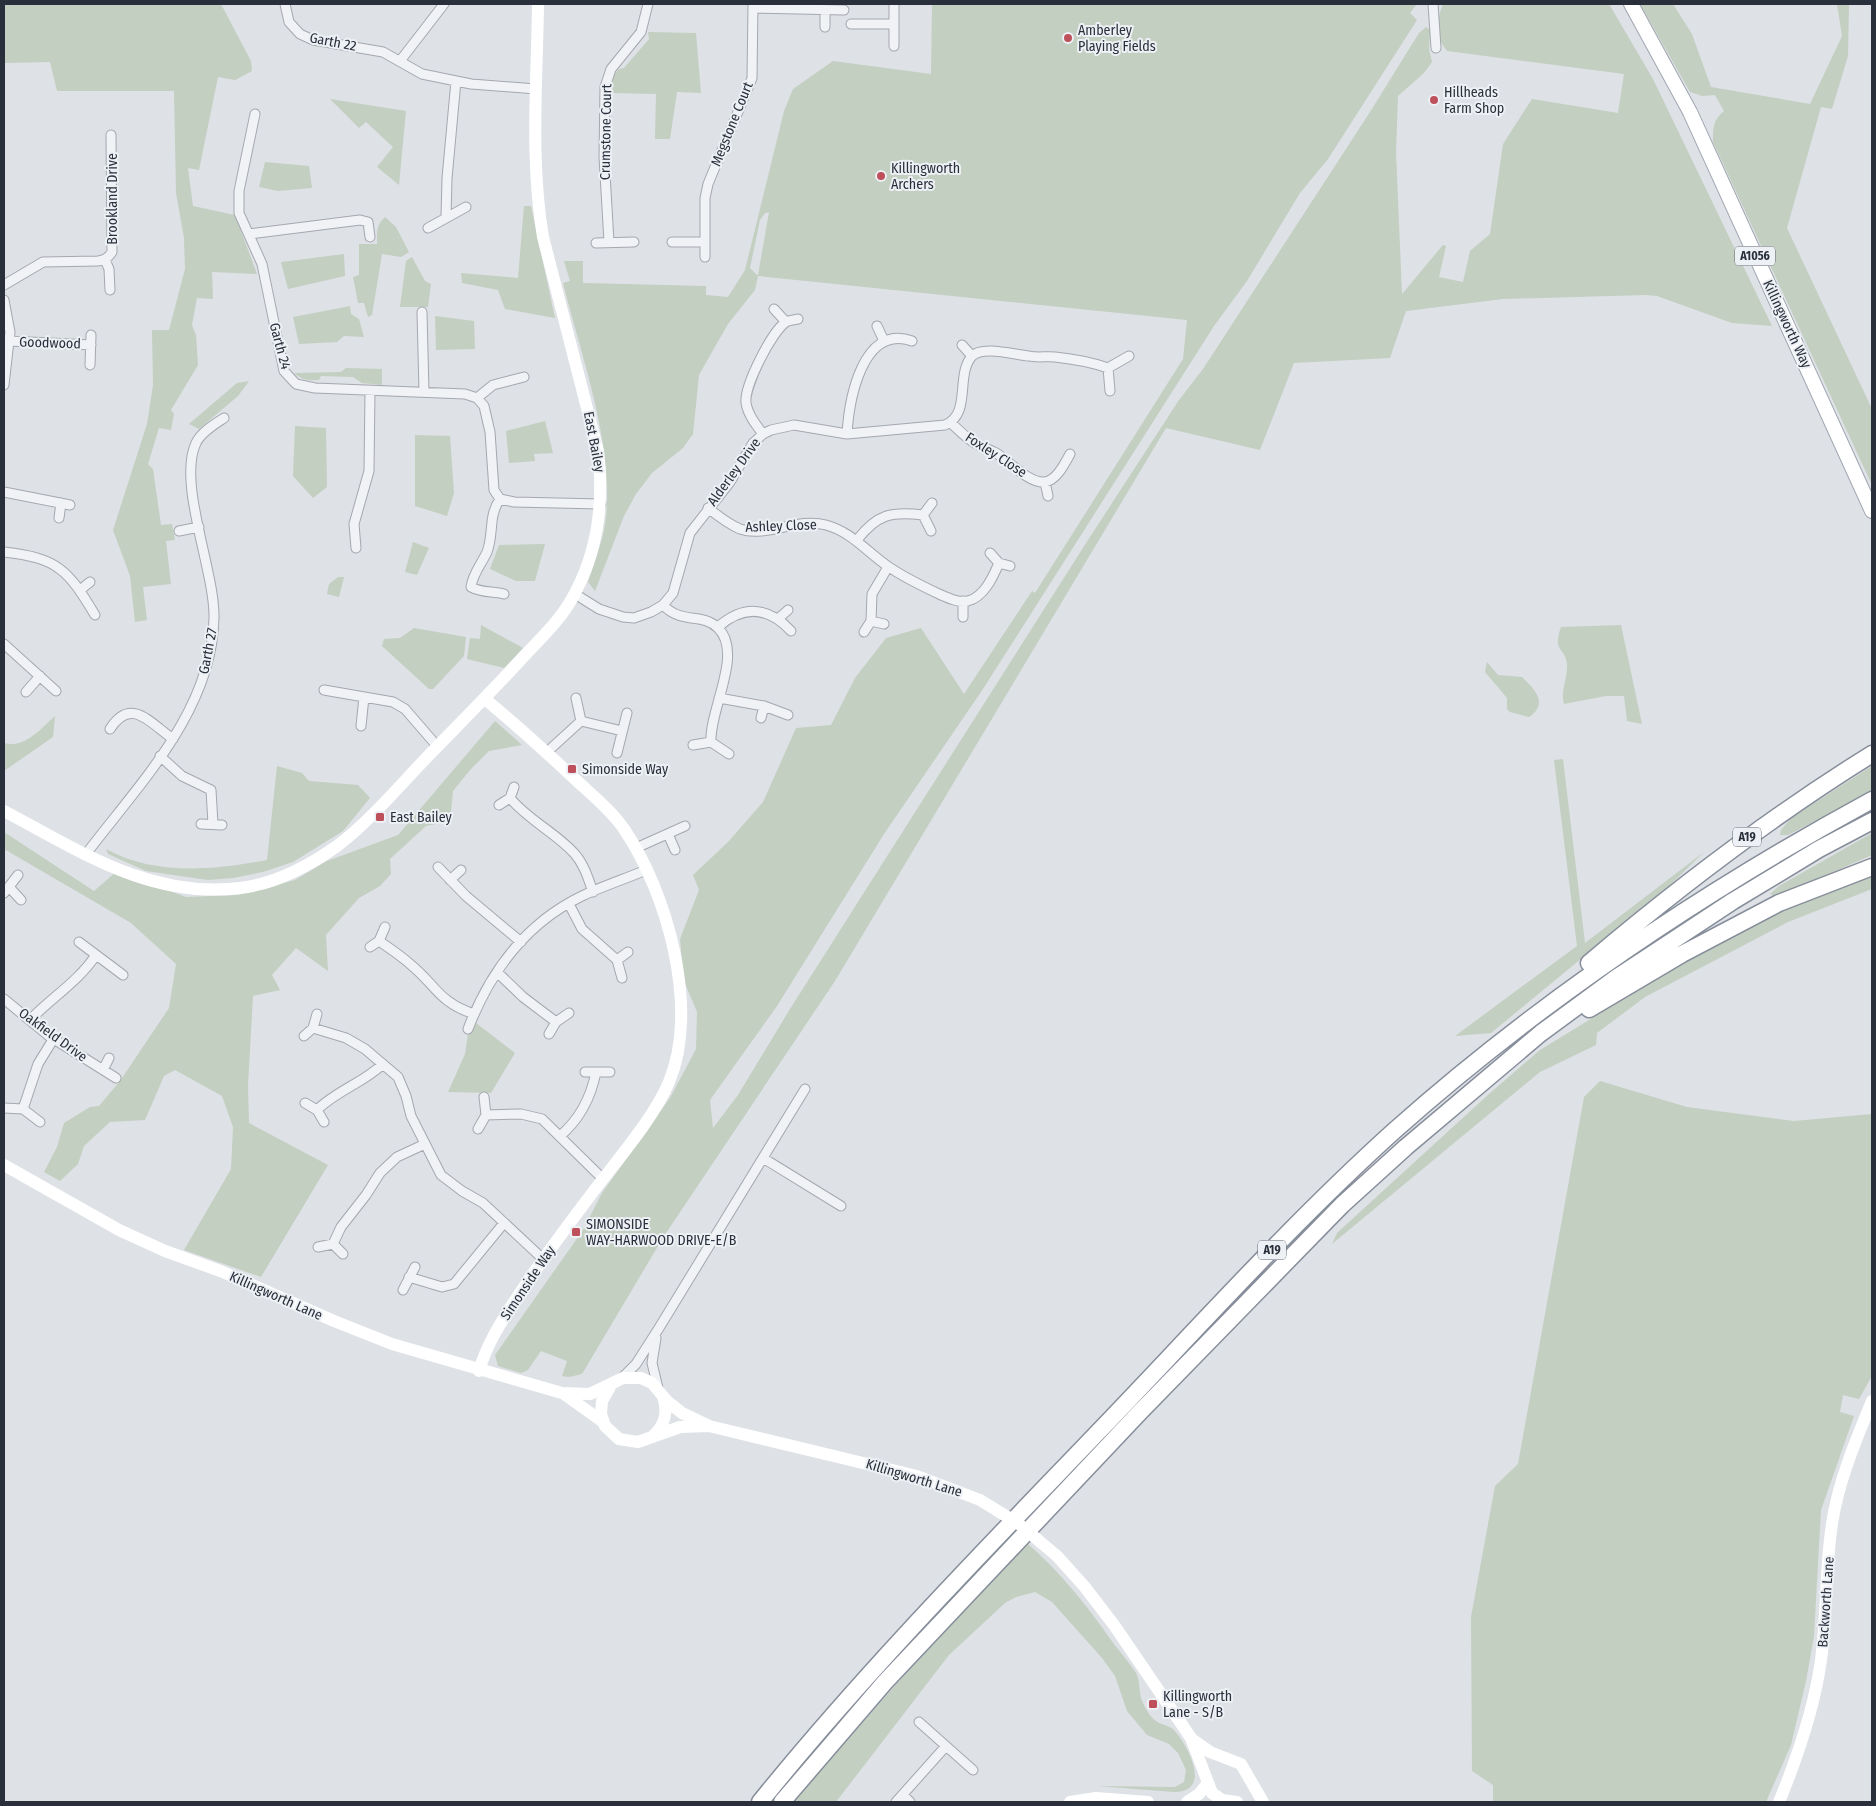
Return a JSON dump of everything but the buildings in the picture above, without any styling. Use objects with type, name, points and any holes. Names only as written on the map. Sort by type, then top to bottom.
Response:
[{"type":"highway","name":"A19","points":[[760,1802],[902,1638],[1332,1189],[1395,1130],[1530,1017],[1565,983],[1660,904],[1773,818],[1872,754]]},
{"type":"highway","name":"A19","points":[[1530,1017],[1604,964],[1705,896],[1810,833],[1872,800]]},
{"type":"highway","name":"A19","points":[[782,1802],[885,1682],[1134,1419],[1304,1243],[1406,1147],[1541,1033],[1685,931],[1819,849],[1872,820]]},
{"type":"highway","name":"A19","points":[[1541,1033],[1570,1021],[1667,963],[1779,903],[1872,867]]},
{"type":"main road","name":"East Bailey","points":[[4,811],[86,854],[144,879],[178,889],[211,890],[242,888],[271,881],[298,870],[340,844],[437,746],[486,700],[556,624],[574,594],[592,553],[601,504],[598,451],[543,237],[538,207],[535,173],[538,4]]},
{"type":"main road","name":"Killingworth Way","points":[[1630,4],[1690,112],[1872,511]]},
{"type":"main road","name":"Simonside Way","points":[[479,1371],[493,1335],[543,1258],[648,1117],[668,1084],[681,1040],[681,993],[676,958],[667,923],[636,848],[623,828],[607,809],[547,752],[486,700]]},
{"type":"main road","name":"Killingworth Lane","points":[[4,1165],[119,1230],[158,1248],[223,1272],[392,1344],[479,1371],[562,1393]]},
{"type":"main road","points":[[562,1393],[590,1394],[616,1382],[640,1378],[660,1391],[682,1413],[709,1426]]},
{"type":"main road","points":[[603,1422],[602,1401],[616,1382]]},
{"type":"main road","points":[[654,1435],[660,1428],[665,1416],[665,1404],[660,1391]]},
{"type":"main road","points":[[562,1393],[582,1405],[603,1422],[614,1436],[625,1442],[638,1442],[680,1427],[709,1426]]},
{"type":"main road","name":"Backworth Lane","points":[[1779,1802],[1803,1740],[1814,1698],[1821,1660],[1832,1523],[1858,1434],[1872,1401]]},
{"type":"main road","name":"Killingworth Lane","points":[[709,1426],[917,1476],[980,1500],[1019,1524],[1057,1556],[1105,1613],[1191,1738]]},
{"type":"main road","points":[[1191,1738],[1210,1752],[1241,1764],[1263,1802]]},
{"type":"main road","points":[[1191,1738],[1215,1796],[1230,1802],[1241,1796],[1246,1790],[1248,1774]]},
{"type":"main road","points":[[1187,1802],[1199,1794],[1208,1781],[1214,1766],[1220,1762],[1230,1760]]},
{"type":"main road","points":[[1070,1802],[1096,1798],[1148,1802]]},
{"type":"street","name":"Garth 22","points":[[285,4],[289,22],[300,34],[313,40],[383,52],[422,74],[456,82],[536,89]]},
{"type":"street","points":[[400,61],[444,4]]},
{"type":"street","name":"Crumstone Court","points":[[609,242],[604,157],[605,87],[611,69],[641,32],[648,4]]},
{"type":"street","points":[[894,4],[894,46]]},
{"type":"street","points":[[1432,4],[1436,48]]},
{"type":"street","points":[[753,6],[844,10]]},
{"type":"street","name":"Megstone Court","points":[[705,257],[708,184],[752,78],[753,6]]},
{"type":"street","points":[[825,10],[825,27]]},
{"type":"street","points":[[851,24],[894,24]]},
{"type":"street","points":[[446,218],[447,178],[456,82]]},
{"type":"street","name":"Garth 24","points":[[255,114],[238,198],[240,213],[262,264],[284,371],[296,384],[315,388],[464,394],[477,398]]},
{"type":"street","name":"Brookland Drive","points":[[4,285],[43,262],[105,260],[112,252],[111,135]]},
{"type":"street","points":[[428,228],[466,206]]},
{"type":"street","points":[[249,234],[360,220],[368,222],[370,237]]},
{"type":"street","points":[[596,242],[634,242]]},
{"type":"street","points":[[672,242],[705,242]]},
{"type":"street","name":"Brookland Drive","points":[[105,260],[109,270],[110,290]]},
{"type":"street","name":"Goodwood","points":[[4,300],[9,317],[9,342],[4,385]]},
{"type":"street","points":[[774,309],[786,322]]},
{"type":"street","points":[[422,312],[424,392]]},
{"type":"street","points":[[762,434],[747,406],[747,387],[752,374],[786,322],[798,319]]},
{"type":"street","points":[[877,326],[884,341]]},
{"type":"street","name":"Goodwood","points":[[90,365],[91,335]]},
{"type":"street","points":[[846,434],[853,387],[866,361],[884,341],[898,338],[912,341]]},
{"type":"street","name":"Goodwood","points":[[9,342],[91,345]]},
{"type":"street","points":[[962,345],[972,356]]},
{"type":"street","points":[[951,423],[960,403],[964,372],[972,356],[982,352],[1003,352],[1030,357],[1087,361],[1108,368],[1129,356]]},
{"type":"street","points":[[1108,368],[1110,390]]},
{"type":"street","points":[[524,377],[493,384],[477,398],[484,406],[490,432],[494,490],[500,499],[514,502],[601,504]]},
{"type":"street","points":[[356,548],[354,524],[369,471],[370,391]]},
{"type":"street","name":"Garth 27","points":[[86,854],[173,739],[201,685],[212,641],[213,600],[190,470],[192,455],[197,441],[208,429],[224,418]]},
{"type":"street","name":"Alderley Drive","points":[[663,605],[673,594],[690,533],[730,482],[754,443],[762,434],[783,426],[794,425],[846,434],[914,427],[931,428],[951,423]]},
{"type":"street","name":"Foxley Close","points":[[951,423],[975,444],[996,453],[1030,477],[1044,482]]},
{"type":"street","name":"Foxley Close","points":[[1044,482],[1059,472],[1070,454]]},
{"type":"street","name":"Foxley Close","points":[[1044,482],[1048,496]]},
{"type":"street","points":[[4,492],[65,504],[59,518]]},
{"type":"street","points":[[500,499],[495,506],[490,520],[487,551],[473,575],[472,588],[478,591],[495,591],[504,594]]},
{"type":"street","points":[[923,516],[932,503]]},
{"type":"street","name":"Ashley Close","points":[[708,508],[740,529],[760,530],[793,524],[815,523],[827,525],[857,540],[888,567],[926,588],[949,598],[963,601]]},
{"type":"street","points":[[857,540],[875,522],[889,514],[900,512],[923,516]]},
{"type":"street","points":[[923,516],[931,531]]},
{"type":"street","points":[[179,531],[199,527]]},
{"type":"street","points":[[4,552],[42,558],[68,575],[80,590],[95,615]]},
{"type":"street","points":[[990,553],[998,563],[1010,566]]},
{"type":"street","points":[[963,617],[963,601],[970,600],[986,588],[998,563]]},
{"type":"street","points":[[864,632],[871,621],[872,594],[888,567]]},
{"type":"street","points":[[80,590],[90,582]]},
{"type":"street","points":[[574,594],[599,609],[623,617],[634,618],[663,605],[672,614],[707,621],[718,627],[726,642],[728,662],[713,716],[711,742]]},
{"type":"street","points":[[779,618],[788,610]]},
{"type":"street","points":[[718,627],[731,616],[746,612],[763,612],[779,618],[791,631]]},
{"type":"street","points":[[871,621],[884,624]]},
{"type":"street","points":[[4,644],[56,691]]},
{"type":"street","points":[[26,692],[40,676]]},
{"type":"street","points":[[324,690],[393,702],[406,709],[437,746]]},
{"type":"street","points":[[361,726],[364,697]]},
{"type":"street","points":[[576,698],[581,721]]},
{"type":"street","points":[[719,698],[764,706],[788,715]]},
{"type":"street","points":[[761,718],[764,706]]},
{"type":"street","points":[[110,729],[117,718],[125,712],[134,712],[173,739]]},
{"type":"street","points":[[617,752],[627,713]]},
{"type":"street","points":[[581,721],[622,731]]},
{"type":"street","points":[[547,752],[581,721]]},
{"type":"street","points":[[693,744],[711,742],[729,754]]},
{"type":"street","points":[[160,756],[182,776],[210,790],[217,824],[200,824]]},
{"type":"street","points":[[499,805],[510,798],[514,787]]},
{"type":"street","points":[[510,798],[520,810],[574,854],[584,869],[593,892]]},
{"type":"street","points":[[636,848],[685,826]]},
{"type":"street","points":[[668,834],[675,850]]},
{"type":"street","points":[[438,867],[466,896],[521,942]]},
{"type":"street","points":[[450,880],[461,870]]},
{"type":"street","points":[[468,1028],[478,1001],[497,972],[536,925],[568,904],[646,870]]},
{"type":"street","points":[[18,875],[6,890],[21,900]]},
{"type":"street","points":[[568,904],[582,929],[617,960],[622,978]]},
{"type":"street","points":[[370,947],[378,941],[385,927]]},
{"type":"street","points":[[378,941],[411,964],[442,998],[460,1009],[474,1014]]},
{"type":"street","points":[[78,942],[123,975]]},
{"type":"street","points":[[617,960],[628,952]]},
{"type":"street","points":[[30,1020],[50,999],[70,987],[96,955]]},
{"type":"street","points":[[497,972],[523,997],[556,1022]]},
{"type":"street","name":"Oakfield Drive","points":[[4,999],[54,1038],[116,1078]]},
{"type":"street","points":[[549,1034],[556,1022],[569,1013]]},
{"type":"street","points":[[304,1036],[313,1028],[317,1014]]},
{"type":"street","points":[[313,1028],[346,1038],[365,1050],[398,1077],[406,1096],[410,1116],[441,1174],[462,1191],[483,1203],[543,1258]]},
{"type":"street","points":[[23,1109],[38,1064],[54,1038]]},
{"type":"street","name":"Oakfield Drive","points":[[103,1070],[109,1058]]},
{"type":"street","points":[[317,1110],[326,1100],[370,1076],[382,1064]]},
{"type":"street","points":[[585,1072],[610,1072]]},
{"type":"street","points":[[560,1136],[581,1113],[592,1092],[596,1072]]},
{"type":"street","points":[[616,1382],[636,1364],[805,1089]]},
{"type":"street","points":[[478,1129],[486,1115],[484,1097]]},
{"type":"street","points":[[306,1103],[317,1110],[324,1122]]},
{"type":"street","points":[[4,1108],[23,1109],[40,1122]]},
{"type":"street","points":[[486,1115],[532,1115],[542,1119],[603,1179]]},
{"type":"street","points":[[333,1244],[341,1227],[366,1195],[380,1173],[397,1157],[425,1144]]},
{"type":"street","points":[[763,1158],[841,1206]]},
{"type":"street","points":[[409,1277],[442,1287],[454,1284],[504,1224]]},
{"type":"street","points":[[318,1247],[333,1244]]},
{"type":"street","points":[[333,1244],[344,1254]]},
{"type":"street","points":[[403,1290],[415,1267]]},
{"type":"street","points":[[659,1328],[654,1342],[652,1362],[660,1391]]},
{"type":"street","points":[[920,1722],[973,1770]]},
{"type":"street","points":[[910,1802],[899,1799],[946,1746]]},
{"type":"green space","points":[[4,4],[221,4],[251,61],[252,71],[235,80],[218,77],[199,170],[188,168],[193,206],[235,215],[257,274],[212,272],[213,299],[197,298],[192,325],[196,335],[198,365],[171,410],[174,414],[171,430],[159,428],[148,464],[153,469],[161,525],[172,524],[175,540],[166,541],[171,584],[143,587],[147,620],[135,622],[130,576],[113,530],[147,424],[153,385],[152,330],[169,330],[185,269],[184,238],[176,193],[174,91],[57,91],[50,62],[4,63]]},
{"type":"green space","points":[[932,4],[1417,4],[1410,13],[1417,20],[1328,159],[1300,193],[1247,281],[1214,326],[983,689],[884,834],[777,1006],[710,1100],[713,1128],[738,1095],[790,1009],[1088,540],[1179,400],[1203,369],[1370,112],[1419,33],[1426,27],[1430,30],[1429,49],[1432,62],[1424,73],[1398,96],[1396,152],[1402,294],[1443,245],[1446,246],[1439,277],[1463,282],[1470,251],[1490,234],[1503,144],[1532,99],[1618,113],[1624,74],[1447,51],[1438,34],[1439,17],[1443,4],[1609,4],[1653,79],[1772,326],[1732,323],[1657,296],[1646,295],[1503,299],[1406,311],[1390,358],[1294,363],[1260,450],[1166,428],[835,981],[664,1236],[582,1374],[569,1377],[562,1376],[567,1361],[541,1351],[528,1370],[521,1373],[498,1366],[495,1355],[583,1230],[602,1193],[670,1098],[696,1049],[697,1012],[684,981],[680,939],[699,890],[693,875],[728,842],[763,802],[796,728],[831,725],[855,678],[886,638],[921,628],[964,694],[1032,591],[1035,593],[1183,359],[1187,320],[758,276],[755,290],[728,324],[699,375],[693,434],[683,448],[652,473],[636,494],[624,516],[595,591],[588,582],[603,535],[607,506],[603,442],[588,375],[563,283],[570,281],[564,261],[583,261],[583,283],[706,286],[706,295],[728,297],[745,270],[784,111],[793,89],[833,61],[931,74]],"holes":[[[769,212],[758,275],[750,268],[760,220],[765,213]]]},
{"type":"green space","points":[[1640,4],[1673,4],[1692,34],[1711,87],[1810,104],[1842,36],[1837,4],[1849,4],[1848,56],[1832,109],[1821,107],[1787,228],[1872,409],[1872,485],[1713,142],[1714,125],[1724,111],[1715,95],[1702,96],[1690,92]]},
{"type":"green space","points":[[648,32],[696,33],[701,93],[677,92],[670,139],[655,139],[656,94],[612,93],[613,76],[619,69],[624,68],[649,39]]},
{"type":"green space","points":[[330,99],[406,111],[399,185],[377,167],[393,147],[366,122],[359,128]]},
{"type":"green space","points":[[265,162],[309,166],[312,188],[278,191],[259,187]]},
{"type":"green space","points":[[524,206],[531,206],[555,318],[505,309],[498,290],[462,283],[461,273],[518,278]]},
{"type":"green space","points":[[385,217],[396,227],[409,252],[401,257],[382,254],[372,315],[368,317],[364,303],[358,303],[353,277],[359,275],[359,244],[377,244],[377,232]]},
{"type":"green space","points":[[344,254],[345,276],[288,289],[281,262]]},
{"type":"green space","points":[[412,257],[425,281],[431,284],[428,307],[400,307],[406,261]]},
{"type":"green space","points":[[350,306],[351,314],[359,319],[364,337],[344,336],[337,342],[299,344],[293,317]]},
{"type":"green space","points":[[435,316],[474,321],[475,349],[436,350]]},
{"type":"green space","points":[[346,368],[382,369],[382,385],[362,383],[353,377],[321,376],[319,380],[309,380],[303,379],[294,373],[341,372]]},
{"type":"green space","points":[[249,381],[238,396],[199,429],[189,424],[237,383]]},
{"type":"green space","points":[[545,421],[553,453],[534,454],[535,461],[509,463],[506,431]]},
{"type":"green space","points":[[295,426],[326,428],[327,487],[313,498],[293,476]]},
{"type":"green space","points":[[415,435],[450,436],[454,493],[447,516],[415,506]]},
{"type":"green space","points":[[413,542],[429,548],[417,575],[405,572]]},
{"type":"green space","points":[[545,544],[535,581],[516,581],[490,569],[499,545]]},
{"type":"green space","points":[[338,577],[344,577],[339,597],[327,594],[329,584]]},
{"type":"green space","points":[[481,625],[523,648],[504,668],[467,659],[470,638],[480,639]]},
{"type":"green space","points":[[1621,625],[1642,724],[1627,721],[1624,696],[1606,696],[1564,704],[1563,690],[1567,664],[1566,658],[1558,645],[1561,627]]},
{"type":"green space","points":[[414,628],[466,637],[464,656],[433,689],[429,689],[382,646],[384,639],[400,638]]},
{"type":"green space","points":[[1487,662],[1498,675],[1522,677],[1538,697],[1538,707],[1535,712],[1529,717],[1510,712],[1507,709],[1507,698],[1485,672]]},
{"type":"green space","points":[[55,716],[53,737],[4,771],[4,743],[12,744],[25,741]]},
{"type":"green space","points":[[495,721],[522,745],[489,751],[453,791],[450,821],[426,826],[390,859],[391,874],[380,886],[359,898],[326,935],[328,971],[296,948],[272,975],[280,990],[253,996],[248,1085],[249,1123],[328,1165],[261,1277],[184,1250],[231,1169],[233,1127],[222,1096],[175,1070],[164,1076],[145,1120],[110,1122],[84,1146],[78,1164],[60,1181],[44,1172],[57,1147],[64,1123],[90,1107],[99,1106],[120,1081],[169,1008],[176,964],[131,923],[4,849],[4,832],[94,891],[117,871],[186,897],[238,895],[295,880],[327,861],[398,835]]},
{"type":"green space","points":[[1563,759],[1585,943],[1704,852],[1666,889],[1491,1033],[1455,1036],[1577,946],[1554,760]]},
{"type":"green space","points":[[277,766],[302,773],[309,781],[358,785],[370,798],[343,831],[293,862],[263,872],[233,878],[208,880],[146,871],[108,854],[106,849],[144,864],[185,868],[247,864],[267,860]]},
{"type":"green space","points":[[1872,766],[1872,792],[1788,835],[1780,835],[1781,830],[1791,818]]},
{"type":"green space","points":[[1872,833],[1872,855],[1776,897],[1770,894],[1779,886]]},
{"type":"green space","points":[[1872,874],[1872,889],[1788,922],[1645,997],[1597,1033],[1596,1045],[1540,1072],[1332,1244],[1337,1233],[1540,1050],[1671,970],[1796,903]]},
{"type":"green space","points":[[476,1023],[515,1053],[491,1093],[448,1092],[465,1054],[468,1034]]},
{"type":"green space","points":[[1600,1081],[1687,1107],[1794,1121],[1872,1114],[1872,1376],[1859,1399],[1843,1395],[1840,1412],[1854,1416],[1821,1510],[1814,1636],[1806,1681],[1791,1745],[1766,1802],[1493,1802],[1493,1785],[1472,1771],[1471,1617],[1495,1486],[1518,1464],[1584,1097]]},
{"type":"green space","points":[[1027,1543],[1051,1565],[1072,1589],[1136,1673],[1141,1699],[1148,1713],[1158,1722],[1173,1729],[1185,1746],[1194,1766],[1195,1776],[1192,1784],[1186,1790],[1174,1792],[1097,1786],[1175,1787],[1184,1782],[1186,1770],[1178,1753],[1169,1744],[1147,1735],[1127,1711],[1115,1676],[1102,1658],[1052,1602],[1035,1592],[1016,1597],[1005,1603],[949,1655],[836,1802],[792,1802],[939,1636]]},
{"type":"place","name":"Amberley Playing Fields","points":[[1068,38]]},
{"type":"place","name":"Hillheads Farm Shop","points":[[1434,100]]},
{"type":"place","name":"Killingworth Archers","points":[[881,176]]},
{"type":"place","name":"Simonside Way","points":[[572,769]]},
{"type":"place","name":"East Bailey","points":[[380,817]]},
{"type":"place","name":"SIMONSIDE WAY-HARWOOD DRIVE-E/B","points":[[576,1232]]},
{"type":"place","name":"Killingworth Lane - S/B","points":[[1153,1704]]}]
